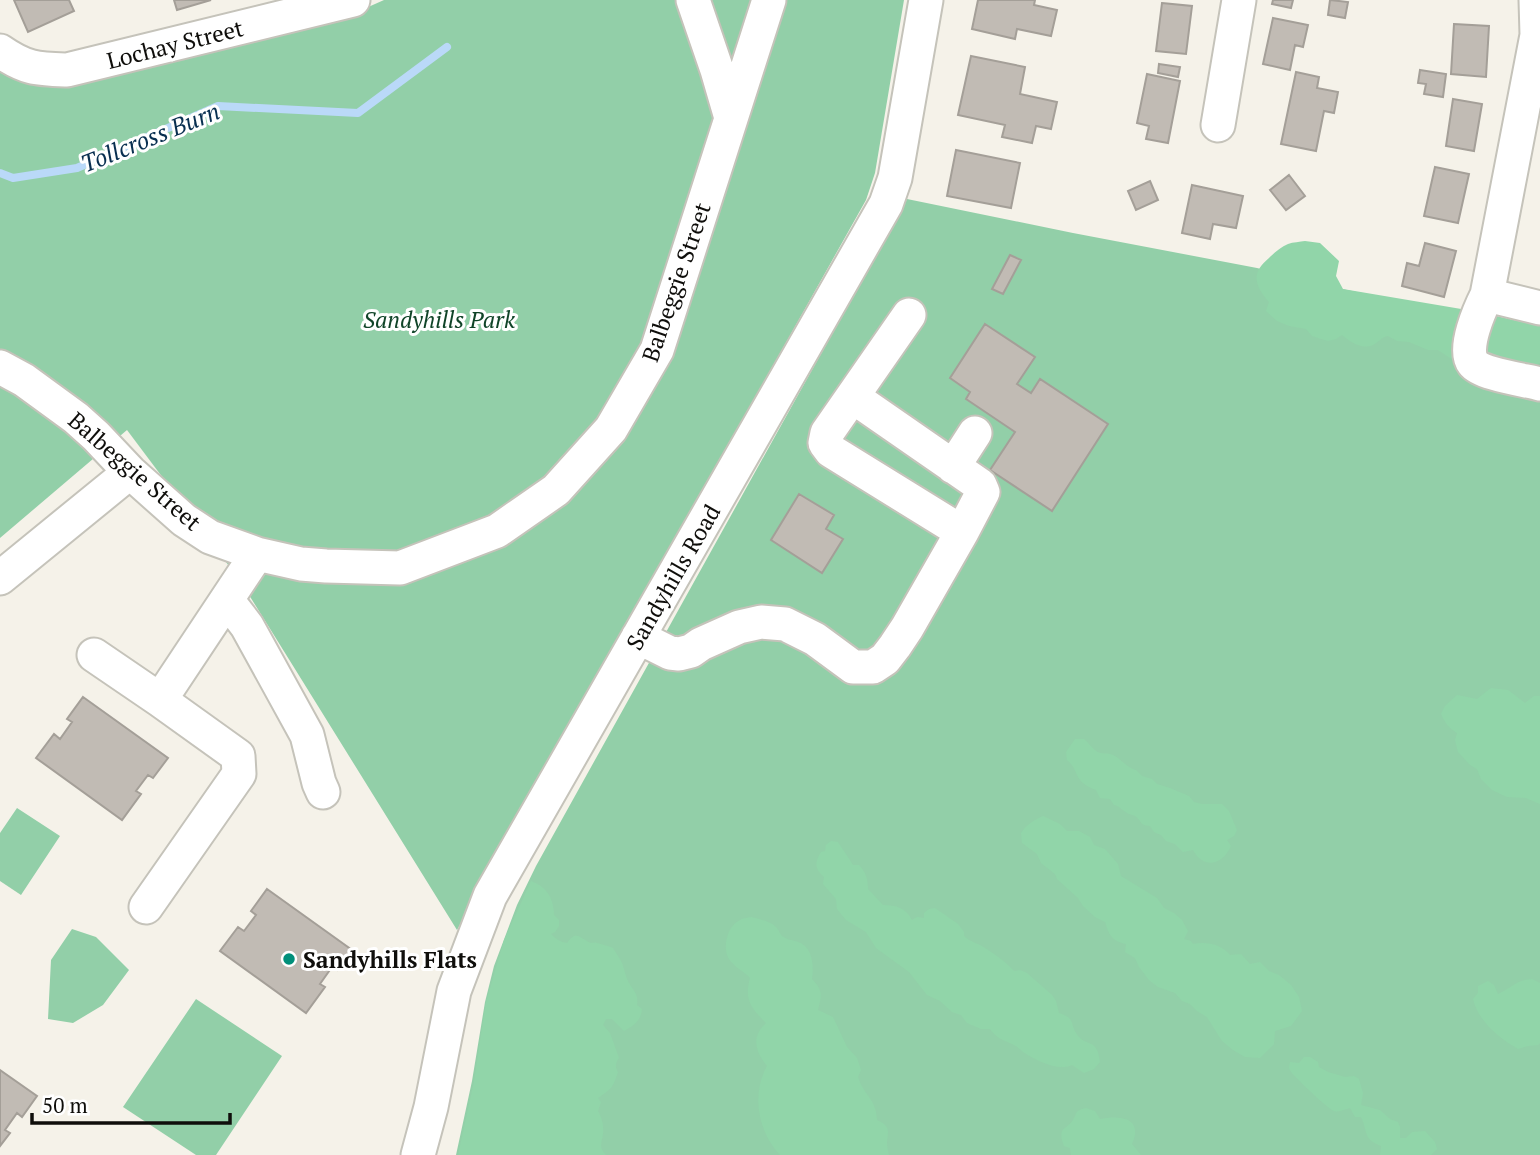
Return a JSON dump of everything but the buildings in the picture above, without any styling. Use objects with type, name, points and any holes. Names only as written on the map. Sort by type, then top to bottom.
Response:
[{"type":"street","name":"Lochay Street","points":[[0,51],[20,64],[34,69],[67,70],[353,0]]},
{"type":"street","points":[[693,0],[731,118]]},
{"type":"street","name":"Balbeggie Street","points":[[0,367],[24,380],[76,418],[167,506],[210,537],[257,554],[302,564],[400,568],[497,531],[556,490],[611,429],[657,350],[769,0]]},
{"type":"street","name":"Sandyhills Road","points":[[418,1155],[431,1107],[454,991],[490,896],[886,204],[895,178],[926,0]]},
{"type":"street","points":[[1218,125],[1239,0]]},
{"type":"street","points":[[1536,0],[1538,35],[1487,295],[1477,316],[1470,344],[1470,359],[1476,366],[1495,374],[1540,384]]},
{"type":"street","points":[[1487,295],[1540,308]]},
{"type":"street","points":[[909,315],[827,433],[825,443],[831,451],[962,533]]},
{"type":"street","points":[[638,637],[670,653],[679,654],[691,651],[739,627],[761,622],[785,624],[815,639],[853,667],[873,667],[885,659],[962,533],[983,492],[980,485],[853,397]]},
{"type":"street","points":[[953,467],[975,433]]},
{"type":"street","points":[[0,578],[130,472]]},
{"type":"street","points":[[160,700],[257,554]]},
{"type":"street","points":[[225,603],[247,626],[307,735],[323,792]]},
{"type":"street","points":[[94,655],[238,756],[239,774],[146,907]]},
{"type":"green space","name":"Sandyhills Park","points":[[384,0],[904,0],[875,173],[866,200],[457,930],[241,582],[127,430],[0,538],[0,69],[348,16]]},
{"type":"green space","points":[[907,199],[1257,268],[1342,289],[1540,329],[1540,1155],[456,1155],[485,1002],[494,966],[517,905],[536,866]]},
{"type":"green space","points":[[1290,243],[1320,243],[1339,261],[1336,276],[1343,289],[1479,312],[1540,326],[1540,363],[1526,369],[1453,360],[1438,350],[1428,350],[1388,336],[1365,347],[1342,335],[1328,341],[1312,336],[1306,329],[1277,321],[1266,311],[1269,302],[1260,290],[1257,274],[1263,264],[1280,248]]},
{"type":"green space","points":[[1491,688],[1508,690],[1525,703],[1534,696],[1540,696],[1540,804],[1526,798],[1507,797],[1492,790],[1481,779],[1477,769],[1458,752],[1455,740],[1457,733],[1441,714],[1457,695],[1477,699]]},
{"type":"green space","points":[[1075,739],[1084,739],[1096,751],[1113,755],[1142,776],[1189,796],[1194,802],[1222,804],[1229,811],[1237,830],[1234,836],[1227,840],[1231,846],[1227,853],[1212,863],[1202,860],[1193,850],[1183,852],[1154,832],[1150,826],[1114,805],[1110,799],[1100,798],[1096,790],[1080,780],[1067,760],[1066,752]]},
{"type":"green space","points":[[17,808],[60,836],[21,895],[0,881],[0,833]]},
{"type":"green space","points":[[1043,816],[1060,824],[1067,831],[1079,831],[1090,837],[1094,845],[1105,849],[1118,864],[1121,876],[1157,898],[1164,908],[1182,920],[1188,931],[1184,939],[1193,944],[1208,943],[1218,946],[1230,955],[1241,954],[1250,964],[1260,962],[1291,985],[1299,997],[1302,1011],[1291,1026],[1275,1031],[1274,1044],[1260,1058],[1245,1057],[1233,1050],[1222,1041],[1207,1017],[1182,1001],[1175,993],[1158,987],[1149,980],[1135,958],[1125,952],[1126,944],[1112,937],[1105,922],[1083,906],[1055,874],[1041,863],[1037,854],[1022,843],[1023,830]]},
{"type":"green space","points":[[831,841],[838,842],[853,865],[859,865],[866,876],[868,889],[883,905],[900,908],[912,920],[917,917],[924,918],[924,913],[935,908],[958,924],[966,938],[997,956],[1014,971],[1027,973],[1052,995],[1059,1013],[1070,1019],[1080,1038],[1094,1046],[1100,1062],[1094,1069],[1084,1073],[1072,1065],[1061,1067],[1047,1064],[998,1037],[990,1029],[981,1029],[967,1023],[961,1015],[927,995],[909,972],[876,948],[866,932],[846,920],[837,909],[836,899],[823,884],[824,877],[817,866],[817,859]]},
{"type":"green space","points":[[531,881],[541,886],[553,903],[559,926],[551,934],[565,943],[579,936],[591,943],[613,948],[636,994],[637,1005],[642,1009],[638,1020],[624,1031],[612,1019],[606,1019],[603,1025],[610,1033],[619,1058],[613,1085],[598,1098],[601,1102],[598,1111],[603,1128],[601,1147],[606,1155],[458,1155],[474,1081],[486,1002],[504,940]]},
{"type":"green space","points":[[751,917],[771,923],[782,936],[803,944],[810,952],[812,979],[821,993],[818,1010],[833,1017],[847,1047],[857,1058],[861,1070],[858,1077],[860,1083],[872,1102],[877,1120],[888,1129],[889,1155],[780,1155],[766,1135],[758,1101],[762,1077],[767,1066],[756,1044],[758,1034],[766,1023],[756,1013],[748,998],[750,978],[731,962],[726,949],[732,927],[741,919]]},
{"type":"green space","points":[[72,929],[96,937],[129,970],[103,1005],[73,1023],[48,1019],[51,960]]},
{"type":"green space","points":[[1532,979],[1540,983],[1540,1043],[1518,1049],[1490,1028],[1479,1015],[1473,999],[1478,993],[1478,986],[1488,981],[1494,985],[1498,994],[1518,982]]},
{"type":"green space","points":[[196,999],[282,1056],[216,1155],[196,1155],[123,1107]]},
{"type":"green space","points":[[1304,1057],[1318,1062],[1319,1067],[1328,1072],[1359,1079],[1363,1093],[1361,1105],[1380,1110],[1398,1122],[1400,1138],[1406,1138],[1412,1132],[1425,1131],[1435,1142],[1437,1149],[1431,1155],[1380,1155],[1381,1146],[1369,1138],[1361,1117],[1355,1117],[1350,1108],[1334,1111],[1292,1073],[1290,1062],[1299,1063]]},
{"type":"green space","points":[[1086,1108],[1095,1111],[1100,1119],[1115,1117],[1132,1123],[1135,1135],[1132,1144],[1141,1155],[1071,1155],[1070,1148],[1064,1146],[1062,1132],[1078,1111]]},
{"type":"waterway","name":"Tollcross Burn","points":[[0,173],[13,178],[77,168],[218,106],[358,113],[447,47]]},
{"type":"place","name":"Sandyhills Flats","points":[[289,959]]}]
